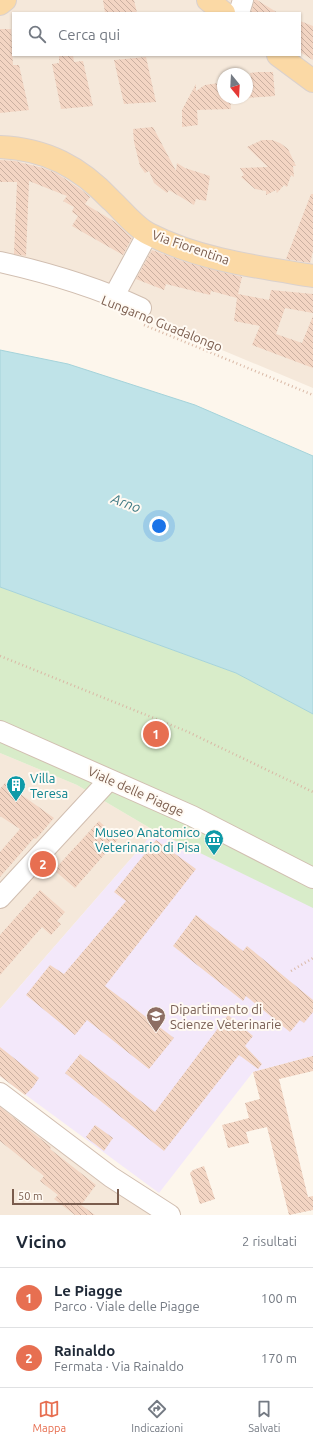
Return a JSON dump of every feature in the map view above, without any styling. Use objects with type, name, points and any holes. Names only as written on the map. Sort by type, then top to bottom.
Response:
[{"type":"main road","points":[[0,4],[5,0]]},
{"type":"main road","points":[[208,0],[223,12]]},
{"type":"main road","points":[[279,56],[313,81]]},
{"type":"main road","name":"Via Fiorentina","points":[[0,147],[34,151],[79,171],[93,181],[133,222],[148,233],[184,248],[261,268],[313,276]]},
{"type":"street","points":[[239,12],[243,0]]},
{"type":"street","points":[[114,296],[148,233]]},
{"type":"street","points":[[0,262],[37,270],[114,296],[140,315]]},
{"type":"street","name":"Viale delle Piagge","points":[[0,731],[192,816],[313,878]]},
{"type":"street","points":[[0,898],[109,780]]},
{"type":"street","points":[[0,1094],[111,1177],[170,1215]]},
{"type":"path","name":"Lungarno Guadalongo","points":[[140,315],[313,395]]},
{"type":"path","points":[[0,656],[186,731],[313,792]]},
{"type":"path","points":[[291,971],[313,958]]},
{"type":"shaded area","points":[[0,0],[313,0],[313,388],[69,286],[0,268]]},
{"type":"shaded area","points":[[0,753],[77,785],[155,831],[0,1009]]},
{"type":"shaded area","name":"Dipartimento di Scienze Veterinarie","points":[[155,831],[313,907],[313,1056],[253,1072],[159,1193],[0,1076],[0,1009]]},
{"type":"shaded area","points":[[0,1101],[138,1207],[151,1215],[0,1215]]},
{"type":"green space","points":[[0,587],[236,673],[313,714],[313,908],[155,831],[77,785],[0,753]]},
{"type":"water","name":"Arno","points":[[0,350],[68,364],[195,405],[313,456],[313,714],[236,673],[0,587]]},
{"type":"building","points":[[103,0],[134,0],[137,12],[105,12]]},
{"type":"building","points":[[254,0],[257,0],[276,12],[251,12]]},
{"type":"building","points":[[301,21],[313,26],[313,60],[301,53]]},
{"type":"building","points":[[0,29],[11,29],[13,65],[19,65],[29,110],[0,113]]},
{"type":"building","points":[[59,56],[73,56],[74,62],[83,61],[93,106],[61,109],[52,64],[59,63]]},
{"type":"building","points":[[146,57],[156,102],[124,104],[114,60]]},
{"type":"building","points":[[273,72],[275,96],[253,98],[253,73]]},
{"type":"building","points":[[217,83],[217,104],[231,104],[231,109],[197,110],[198,125],[182,127],[182,110],[196,84],[196,91],[205,85]]},
{"type":"building","points":[[153,127],[176,171],[177,163],[185,168],[210,176],[206,201],[196,199],[194,205],[169,190],[167,193],[154,183],[149,171],[145,173],[140,166],[134,142],[133,129]]},
{"type":"building","points":[[262,140],[272,140],[280,143],[288,149],[296,166],[293,166],[294,177],[291,175],[287,187],[284,185],[277,193],[276,190],[266,195],[266,191],[255,189],[241,177],[244,175],[240,168],[268,167],[247,147]]},
{"type":"building","points":[[0,160],[15,161],[43,168],[56,173],[79,188],[90,197],[85,204],[115,222],[132,238],[123,255],[72,226],[78,216],[72,212],[74,207],[63,201],[67,196],[29,181],[26,256],[14,254],[17,182],[0,182]]},
{"type":"building","points":[[311,194],[313,194],[313,251],[310,263],[286,259]]},
{"type":"building","points":[[152,250],[185,262],[242,277],[238,294],[269,300],[271,290],[313,294],[313,313],[285,308],[276,334],[302,343],[313,316],[313,368],[252,345],[260,326],[234,321],[237,298],[211,291],[210,295],[166,284],[164,290],[136,279]]},
{"type":"building","name":"Villa Teresa","points":[[5,783],[54,818],[36,839],[34,838],[0,877],[0,852],[20,829],[0,816],[0,789]]},
{"type":"building","points":[[99,821],[118,839],[75,888],[54,870]]},
{"type":"building","points":[[156,840],[196,869],[105,986],[174,1038],[149,1069],[87,1020],[75,1035],[26,995],[50,965],[64,974],[126,901],[114,892]]},
{"type":"building","points":[[40,890],[65,912],[57,921],[61,924],[51,935],[42,927],[0,975],[0,935]]},
{"type":"building","points":[[196,915],[243,951],[247,946],[313,1000],[313,1012],[304,1023],[300,1020],[290,1032],[246,996],[243,1001],[173,946]]},
{"type":"building","points":[[228,1015],[253,1036],[245,1046],[262,1064],[258,1069],[239,1055],[164,1151],[65,1073],[80,1054],[155,1112]]},
{"type":"building","points":[[0,1047],[39,1078],[25,1095],[0,1076]]},
{"type":"building","points":[[313,1056],[313,1071],[279,1079],[308,1197],[313,1196],[313,1210],[289,1215],[267,1127],[246,1132],[249,1143],[228,1148],[222,1125],[249,1118],[245,1103],[260,1099],[253,1072]]},
{"type":"building","points":[[0,1107],[96,1185],[81,1205],[95,1215],[75,1215],[54,1199],[58,1195],[40,1181],[44,1176],[0,1141]]},
{"type":"building","points":[[95,1125],[113,1138],[104,1151],[86,1137]]},
{"type":"building","points":[[204,1166],[215,1199],[200,1204],[190,1173],[193,1170]]},
{"type":"place","name":"Le Piagge","points":[[156,734]]},
{"type":"place","name":"Villa Teresa","points":[[16,802]]},
{"type":"place","name":"Museo Anatomico Veterinario di Pisa","points":[[214,856]]},
{"type":"place","name":"Rainaldo","points":[[43,864]]},
{"type":"place","name":"Dipartimento di Scienze Veterinarie","points":[[156,1033]]}]
